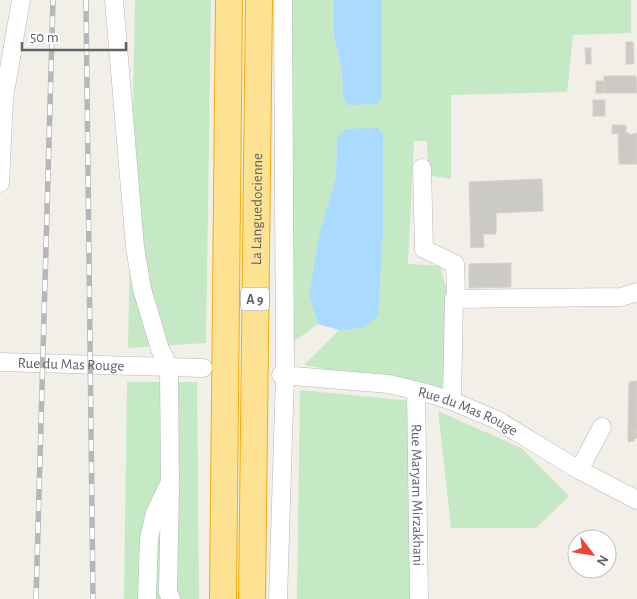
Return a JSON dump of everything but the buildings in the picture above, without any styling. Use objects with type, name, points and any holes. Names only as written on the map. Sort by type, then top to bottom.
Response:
[{"type":"highway","name":"La Languedocienne","points":[[222,599],[230,0]]},
{"type":"highway","name":"La Languedocienne","points":[[252,599],[259,0]]},
{"type":"street","points":[[0,184],[4,98],[21,0]]},
{"type":"street","points":[[114,0],[135,247],[142,289],[160,349],[169,367],[170,482],[168,592],[171,599]]},
{"type":"street","points":[[278,599],[283,375],[283,0]]},
{"type":"street","points":[[422,168],[424,249],[455,264],[456,294],[454,299],[452,401]]},
{"type":"street","points":[[454,299],[621,296],[637,292]]},
{"type":"street","name":"Rue du Mas Rouge","points":[[0,362],[203,368]]},
{"type":"street","name":"Rue du Mas Rouge","points":[[283,375],[389,384],[452,401],[497,420],[579,470],[637,500]]},
{"type":"street","name":"Rue Maryam Mirzakhani","points":[[416,390],[419,599]]},
{"type":"street","points":[[579,470],[602,427]]},
{"type":"street","points":[[147,599],[148,538],[156,513],[170,482]]},
{"type":"green space","points":[[135,0],[211,0],[206,343],[128,348]]},
{"type":"green space","points":[[289,0],[334,0],[334,37],[342,70],[343,98],[382,96],[382,0],[631,0],[631,33],[573,35],[567,92],[451,95],[451,179],[428,175],[427,141],[414,141],[408,264],[440,266],[448,294],[442,390],[304,365],[339,330],[363,328],[337,137],[336,177],[319,235],[309,295],[318,324],[292,343]]},
{"type":"green space","points":[[127,382],[197,382],[199,599],[124,599]]},
{"type":"green space","points":[[300,390],[411,401],[411,599],[297,599]]},
{"type":"green space","points":[[438,411],[521,448],[569,496],[536,528],[451,528]]},
{"type":"water","points":[[334,0],[382,0],[382,96],[377,104],[348,105],[343,98],[342,70],[334,37]]},
{"type":"water","points":[[378,128],[383,134],[383,229],[378,316],[363,328],[339,330],[318,324],[309,295],[319,235],[336,177],[337,137],[346,129]]},
{"type":"railway","points":[[36,599],[53,0]]},
{"type":"railway","points":[[86,0],[93,599]]}]
